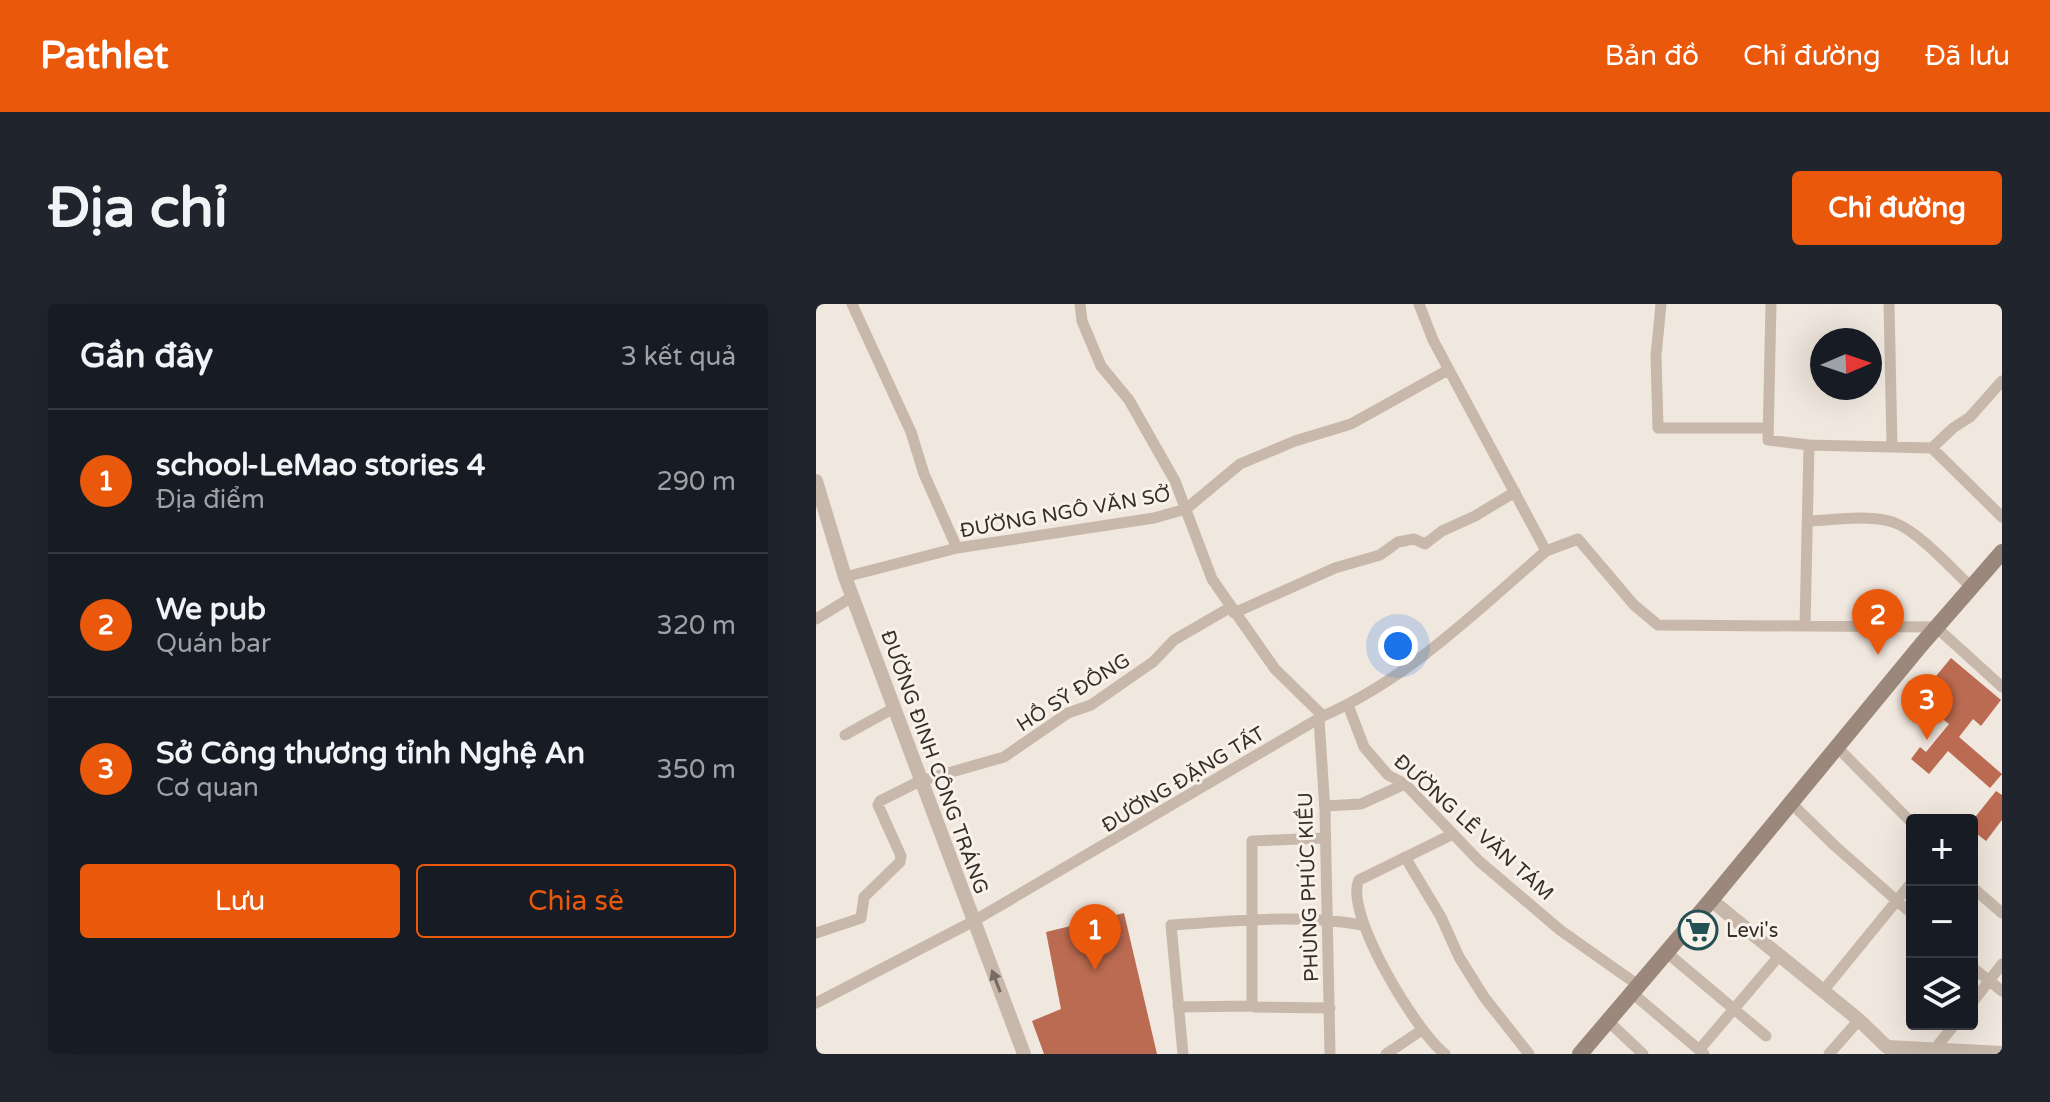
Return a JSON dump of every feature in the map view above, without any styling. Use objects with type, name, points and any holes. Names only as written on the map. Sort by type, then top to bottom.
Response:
[{"type":"main road","points":[[1580,1054],[2002,552]]},
{"type":"street","points":[[852,304],[911,432],[924,474],[957,548]]},
{"type":"street","points":[[1080,304],[1082,321],[1101,366],[1129,400],[1175,481],[1212,579],[1275,669],[1321,717]]},
{"type":"street","points":[[1419,304],[1448,370],[1546,551],[1578,539],[1634,605],[1658,625],[1936,627],[2002,687]]},
{"type":"street","points":[[1661,304],[1656,356],[1658,428],[1768,428]]},
{"type":"street","points":[[1771,304],[1768,440],[1809,445],[1932,448],[2002,517]]},
{"type":"street","points":[[1889,304],[1892,446]]},
{"type":"street","name":"ĐƯỜNG NGÔ VĂN SỞ","points":[[845,577],[957,548],[1154,518],[1186,509],[1240,464],[1295,441],[1351,424],[1448,370]]},
{"type":"street","points":[[1932,448],[1970,417],[2002,381]]},
{"type":"street","points":[[1805,626],[1809,445]]},
{"type":"street","name":"ĐƯỜNG ĐINH CÔNG TRÁNG","points":[[816,481],[852,597],[1024,1054]]},
{"type":"street","name":"HỒ SỸ ĐỒNG","points":[[818,929],[861,918],[864,897],[900,862],[901,856],[879,802],[920,781],[1004,757],[1068,713],[1091,705],[1153,662],[1174,640],[1233,610],[1335,568],[1380,555],[1398,542],[1414,539],[1425,544],[1442,531],[1515,492]]},
{"type":"street","points":[[1808,521],[1891,521],[1922,542],[1971,587]]},
{"type":"street","name":"ĐƯỜNG ĐẶNG TẤT","points":[[816,1003],[972,922],[1321,717],[1348,705],[1462,626],[1546,551]]},
{"type":"street","points":[[816,619],[852,597]]},
{"type":"street","name":"ĐƯỜNG LÊ VĂN TÁM","points":[[1348,705],[1364,747],[1388,775],[1405,784],[1479,861],[1635,988],[1702,1052]]},
{"type":"street","points":[[845,735],[894,708]]},
{"type":"street","name":"PHÙNG PHÚC KIỀU","points":[[1321,717],[1330,1054]]},
{"type":"street","points":[[1837,747],[1906,817]]},
{"type":"street","points":[[1325,806],[1361,804],[1405,784]]},
{"type":"street","points":[[1791,803],[1906,909]]},
{"type":"street","points":[[1445,1054],[1434,1046],[1410,1014],[1362,925],[1355,888],[1359,880],[1453,834]]},
{"type":"street","points":[[1253,1006],[1252,841],[1324,838]]},
{"type":"street","points":[[1405,857],[1484,997],[1529,1054]]},
{"type":"street","points":[[1823,991],[1909,886]]},
{"type":"street","points":[[1978,892],[2002,913]]},
{"type":"street","points":[[1711,900],[1859,1020],[1892,1051],[1998,1054]]},
{"type":"street","points":[[1183,1054],[1171,925],[1327,918],[1362,925]]},
{"type":"street","points":[[1666,952],[1766,1036]]},
{"type":"street","points":[[1702,1052],[1734,1008],[1779,956]]},
{"type":"street","points":[[1978,995],[2002,964]]},
{"type":"street","points":[[1978,973],[2002,991]]},
{"type":"street","points":[[1178,1007],[1330,1008]]},
{"type":"street","points":[[1829,1054],[1859,1020]]},
{"type":"street","points":[[1608,1021],[1643,1054]]},
{"type":"street","points":[[1386,1054],[1422,1030]]},
{"type":"street","points":[[1942,1051],[1952,1030]]},
{"type":"building","points":[[1951,658],[2001,700],[1981,726],[1973,719],[1959,737],[2002,774],[1990,788],[1948,751],[1929,774],[1911,759],[1920,747],[1926,752],[1949,724],[1917,699]]},
{"type":"building","points":[[1996,791],[2002,795],[2002,820],[1986,841],[1978,835],[1978,814]]},
{"type":"building","points":[[1124,913],[1157,1054],[1044,1054],[1032,1021],[1061,1009],[1046,932]]},
{"type":"place","name":"We pub","points":[[1878,655]]},
{"type":"place","name":"Sở Công thương tỉnh Nghệ An","points":[[1927,740]]},
{"type":"place","name":"Levi's","points":[[1698,930]]},
{"type":"place","name":"school-LeMao stories 4","points":[[1095,970]]}]
